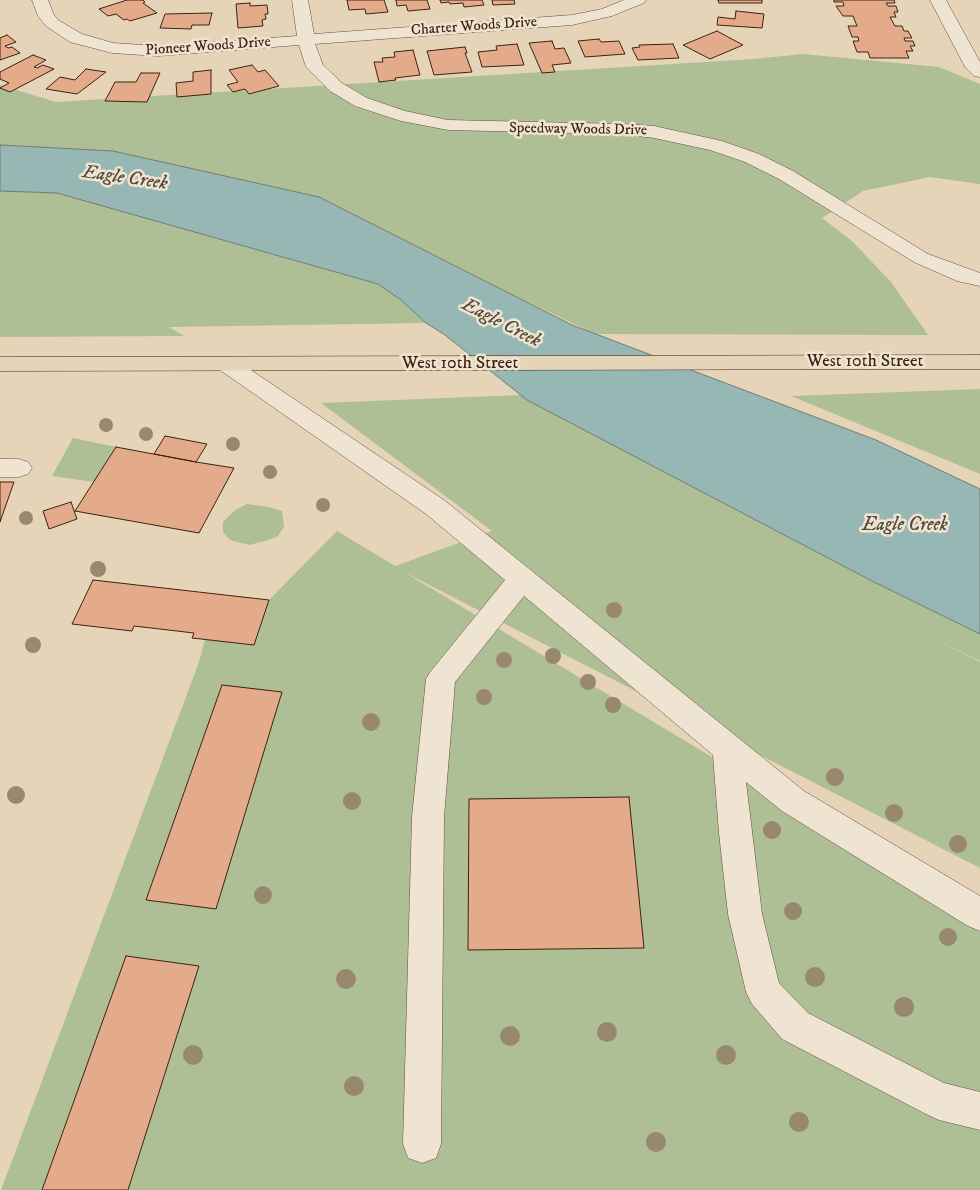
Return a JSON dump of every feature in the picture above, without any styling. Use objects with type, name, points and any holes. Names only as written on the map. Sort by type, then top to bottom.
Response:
[{"type":"main road","name":"West 10th Street","points":[[0,364],[980,362]]},
{"type":"street","name":"Pioneer Woods Drive","points":[[40,0],[46,16],[60,29],[76,38],[112,48],[158,51],[306,40]]},
{"type":"street","name":"Speedway Woods Drive","points":[[300,0],[306,40],[311,58],[322,75],[342,91],[376,108],[419,120],[448,125],[623,128],[654,132],[715,145],[752,158],[786,176],[921,258],[980,280]]},
{"type":"street","name":"Charter Woods Drive","points":[[306,40],[572,20],[606,13],[638,0]]},
{"type":"street","points":[[938,0],[974,67],[980,72]]},
{"type":"street","points":[[228,365],[435,507],[793,801],[980,915]]},
{"type":"street","points":[[422,1144],[428,818],[441,679],[522,580]]},
{"type":"street","points":[[728,749],[735,833],[746,914],[764,992],[794,1026],[939,1101],[980,1111]]},
{"type":"green space","points":[[803,54],[939,67],[980,84],[980,184],[930,177],[863,191],[822,218],[852,241],[891,282],[928,335],[595,334],[507,292],[319,197],[113,151],[0,146],[0,85],[56,102],[754,59]]},
{"type":"green space","points":[[0,191],[57,193],[378,284],[401,300],[426,323],[169,327],[184,336],[0,337]]},
{"type":"green space","points":[[980,389],[980,474],[791,396]]},
{"type":"green space","points":[[520,395],[872,581],[980,634],[980,661],[933,638],[980,662],[980,868],[404,572],[980,918],[980,1190],[1,1190],[199,662],[205,639],[254,645],[269,600],[337,531],[395,566],[492,531],[321,403]]},
{"type":"green space","points":[[73,438],[116,447],[94,482],[52,476]]},
{"type":"green space","points":[[247,504],[282,511],[284,527],[278,536],[249,545],[230,540],[223,532],[223,522],[235,510]]},
{"type":"water","name":"Eagle Creek","points":[[0,145],[113,151],[319,197],[572,325],[876,440],[980,489],[980,634],[872,581],[527,400],[445,335],[426,323],[401,300],[378,284],[57,193],[0,191]]},
{"type":"building","points":[[127,0],[143,0],[145,2],[143,3],[157,13],[130,21],[124,20],[116,14],[108,16],[99,9]]},
{"type":"building","points":[[347,0],[384,0],[388,12],[366,14],[365,9],[349,10]]},
{"type":"building","points":[[396,0],[427,0],[430,9],[408,11],[406,5],[397,6]]},
{"type":"building","points":[[440,0],[482,0],[484,5],[464,7],[463,3],[441,3]]},
{"type":"building","points":[[492,0],[514,0],[515,4],[493,5]]},
{"type":"building","points":[[718,0],[762,0],[762,3],[719,3]]},
{"type":"building","points":[[834,0],[894,0],[895,3],[886,3],[888,6],[896,6],[898,12],[894,12],[896,17],[890,17],[895,26],[902,26],[904,31],[908,31],[912,38],[904,38],[905,41],[913,41],[915,46],[910,46],[913,51],[906,51],[909,58],[870,58],[868,52],[857,52],[853,41],[859,41],[858,37],[852,37],[848,26],[857,26],[853,16],[843,16],[836,6],[844,6],[843,2],[834,2]]},
{"type":"building","points":[[250,3],[250,6],[267,5],[268,14],[265,14],[266,19],[262,20],[263,26],[238,28],[236,4]]},
{"type":"building","points":[[736,11],[764,14],[762,28],[717,25],[718,17],[735,19]]},
{"type":"building","points":[[212,13],[209,25],[192,25],[191,29],[160,28],[165,14]]},
{"type":"building","points":[[717,31],[743,45],[710,59],[683,45]]},
{"type":"building","points":[[7,35],[16,42],[5,46],[8,48],[12,47],[20,53],[0,60],[0,38]]},
{"type":"building","points":[[599,39],[601,42],[619,41],[625,54],[585,57],[578,41]]},
{"type":"building","points":[[552,41],[555,49],[564,48],[571,63],[552,65],[555,72],[542,73],[529,43]]},
{"type":"building","points":[[517,44],[524,65],[482,67],[478,52],[497,50],[496,46]]},
{"type":"building","points":[[673,44],[679,58],[638,60],[632,48],[640,47],[639,45]]},
{"type":"building","points":[[465,47],[467,53],[465,53],[472,72],[434,75],[427,51]]},
{"type":"building","points":[[413,50],[420,75],[379,82],[374,62],[383,62],[382,58],[395,57],[394,52]]},
{"type":"building","points":[[33,55],[46,60],[34,67],[37,68],[43,65],[54,69],[10,92],[0,88],[9,83],[0,79],[0,72]]},
{"type":"building","points":[[252,65],[258,72],[265,70],[279,86],[249,94],[245,89],[233,92],[227,85],[238,82],[229,70]]},
{"type":"building","points":[[86,69],[106,72],[77,94],[46,89],[60,77],[75,80]]},
{"type":"building","points":[[211,70],[211,94],[177,97],[176,83],[193,81],[193,72]]},
{"type":"building","points":[[141,73],[160,73],[147,102],[105,101],[115,82],[136,82]]},
{"type":"building","points":[[165,436],[207,444],[196,462],[154,454]]},
{"type":"building","points":[[116,447],[234,468],[199,533],[75,511]]},
{"type":"building","points":[[0,482],[14,482],[0,522]]},
{"type":"building","points":[[71,502],[77,519],[49,529],[43,511]]},
{"type":"building","points":[[93,580],[269,600],[254,645],[192,638],[194,633],[134,626],[132,631],[72,624]]},
{"type":"building","points":[[222,685],[282,692],[216,909],[146,900]]},
{"type":"building","points":[[629,797],[644,948],[468,950],[469,799]]},
{"type":"building","points":[[126,956],[199,966],[128,1190],[42,1190]]}]
